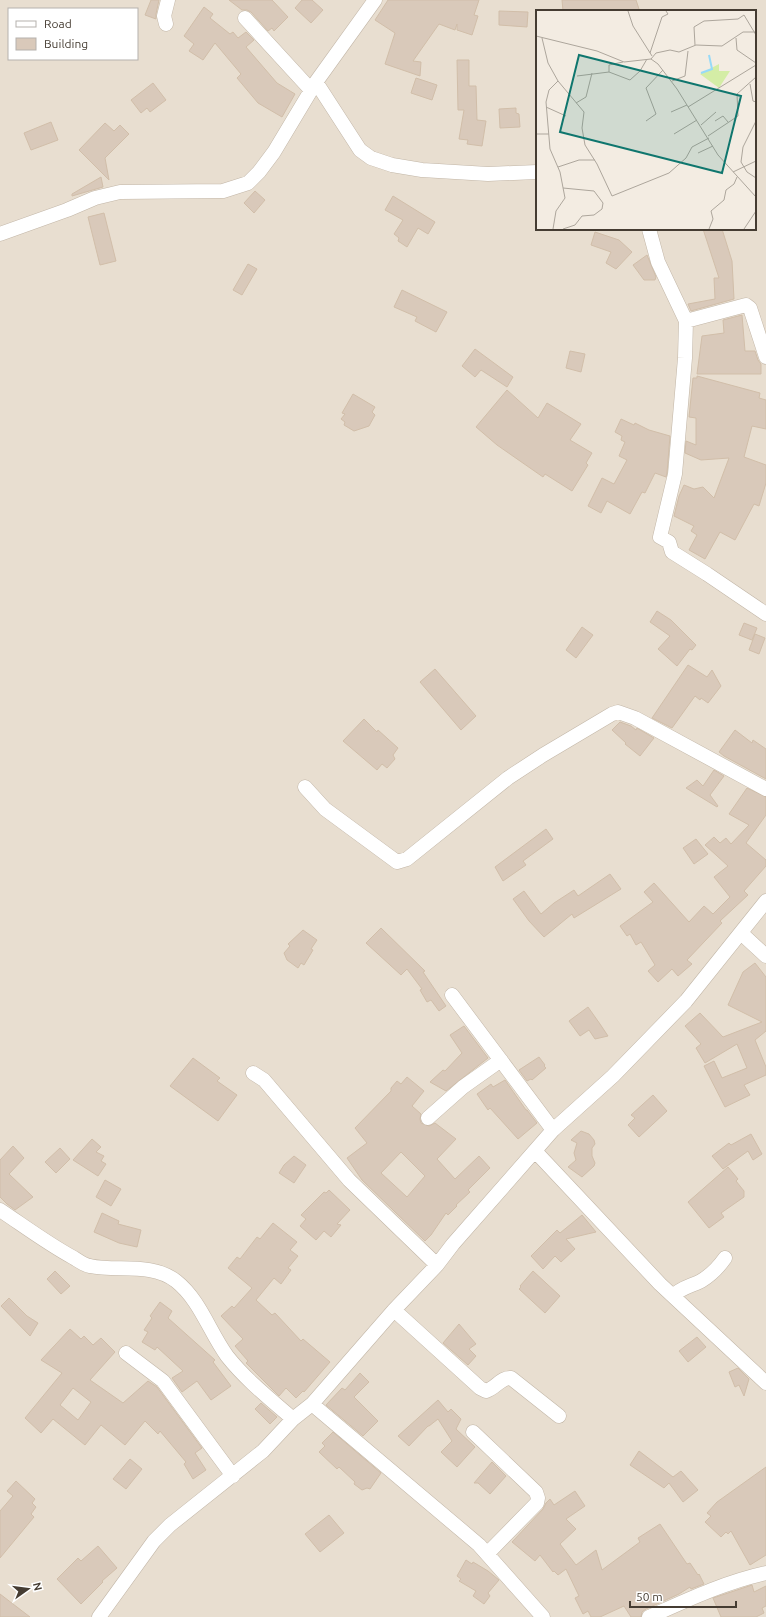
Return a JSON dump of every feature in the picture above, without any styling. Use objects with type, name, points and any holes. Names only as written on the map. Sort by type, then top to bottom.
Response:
[{"type":"street","points":[[166,24],[164,16],[168,0]]},
{"type":"street","points":[[0,234],[67,210],[95,198],[120,192],[223,191],[248,183],[259,172],[274,152],[313,86],[375,0]]},
{"type":"street","points":[[245,18],[313,86],[360,150],[371,158],[392,165],[422,170],[488,174],[536,172]]},
{"type":"street","points":[[648,230],[658,262],[686,321],[686,358],[675,474],[660,537],[669,542],[672,552],[766,614]]},
{"type":"street","points":[[686,321],[746,305],[750,308],[766,357]]},
{"type":"street","points":[[305,786],[325,809],[397,862],[400,862],[407,859],[508,778],[543,755],[612,714],[618,712],[635,718],[766,789]]},
{"type":"street","points":[[100,1617],[154,1541],[170,1525],[263,1451],[293,1419],[312,1404],[394,1310],[437,1265],[453,1244],[553,1130],[613,1076],[686,1001],[766,900]]},
{"type":"street","points":[[741,933],[766,956]]},
{"type":"street","points":[[452,995],[553,1130]]},
{"type":"street","points":[[428,1118],[463,1087],[501,1060]]},
{"type":"street","points":[[253,1073],[264,1080],[349,1180],[437,1265]]},
{"type":"street","points":[[535,1151],[673,1296],[766,1383]]},
{"type":"street","points":[[0,1210],[57,1249],[89,1266],[146,1270],[164,1274],[175,1280],[197,1305],[227,1355],[249,1380],[293,1419]]},
{"type":"street","points":[[673,1296],[677,1292],[702,1281],[715,1271],[725,1258]]},
{"type":"street","points":[[394,1310],[480,1388],[486,1391],[491,1390],[503,1379],[511,1378],[559,1416]]},
{"type":"street","points":[[126,1353],[163,1381],[233,1476]]},
{"type":"street","points":[[312,1404],[479,1545],[543,1617]]},
{"type":"street","points":[[473,1432],[536,1492],[538,1498],[537,1503],[487,1554]]},
{"type":"street","points":[[649,1617],[721,1586],[746,1577],[766,1573]]},
{"type":"shaded area","points":[[0,0],[766,0],[766,1617],[0,1617]]},
{"type":"building","points":[[151,0],[159,0],[156,19],[145,15]]},
{"type":"building","points":[[229,0],[272,0],[288,17],[274,31],[272,28],[268,31],[251,12],[242,10]]},
{"type":"building","points":[[302,0],[312,0],[323,10],[311,23],[295,8]]},
{"type":"building","points":[[388,0],[479,0],[474,15],[478,16],[472,35],[457,30],[457,24],[455,30],[439,24],[413,61],[421,62],[420,76],[385,64],[395,33],[375,20]]},
{"type":"building","points":[[562,0],[636,0],[639,9],[636,10],[563,10]]},
{"type":"building","points":[[204,7],[213,14],[210,18],[230,34],[233,32],[238,38],[246,32],[254,40],[246,47],[277,83],[295,94],[282,117],[258,103],[237,78],[241,74],[215,43],[203,60],[189,51],[194,44],[184,36]]},
{"type":"building","points":[[499,11],[528,12],[527,27],[499,25]]},
{"type":"building","points":[[457,60],[469,60],[469,86],[476,86],[477,120],[486,121],[482,146],[467,144],[468,140],[459,139],[464,110],[458,110]]},
{"type":"building","points":[[416,78],[437,85],[432,100],[411,93]]},
{"type":"building","points":[[153,83],[166,100],[150,112],[147,108],[141,113],[131,100]]},
{"type":"building","points":[[516,108],[516,113],[519,114],[520,127],[500,128],[499,109]]},
{"type":"building","points":[[51,122],[58,140],[31,150],[24,133]]},
{"type":"building","points":[[105,123],[114,131],[120,125],[129,134],[105,158],[109,180],[79,150]]},
{"type":"building","points":[[101,177],[103,187],[72,196],[72,194]]},
{"type":"building","points":[[255,191],[265,200],[254,213],[244,203]]},
{"type":"building","points":[[393,196],[435,222],[428,234],[418,228],[407,247],[398,241],[399,238],[394,234],[403,220],[385,210]]},
{"type":"building","points":[[104,213],[116,261],[100,265],[88,217]]},
{"type":"building","points":[[703,230],[722,230],[732,261],[734,299],[691,311],[688,304],[715,299],[714,278],[719,278]]},
{"type":"building","points":[[595,232],[619,240],[632,252],[616,269],[606,263],[611,252],[591,245]]},
{"type":"building","points":[[647,255],[656,277],[655,280],[644,280],[633,265]]},
{"type":"building","points":[[248,264],[257,269],[242,295],[233,290]]},
{"type":"building","points":[[402,290],[447,312],[436,332],[415,321],[417,317],[394,307]]},
{"type":"building","points":[[742,315],[745,351],[755,351],[761,364],[761,374],[697,374],[702,336],[724,333],[723,320]]},
{"type":"building","points":[[475,349],[513,377],[507,387],[481,370],[475,377],[462,366]]},
{"type":"building","points":[[570,351],[585,354],[581,372],[566,368]]},
{"type":"building","points":[[697,376],[760,393],[759,398],[766,400],[766,429],[752,426],[744,457],[766,465],[766,483],[759,506],[754,504],[735,540],[720,532],[705,559],[689,550],[697,535],[691,531],[694,526],[674,516],[679,496],[684,485],[694,489],[703,487],[714,498],[729,458],[701,460],[685,453],[686,441],[696,445],[696,418],[689,417],[693,378],[697,378]]},
{"type":"building","points":[[507,390],[538,418],[547,403],[581,424],[570,440],[592,453],[586,463],[588,465],[572,491],[545,474],[543,477],[497,445],[476,427]]},
{"type":"building","points":[[353,394],[375,407],[372,412],[375,415],[369,426],[354,431],[344,425],[345,422],[341,419],[345,414],[342,413]]},
{"type":"building","points":[[621,419],[634,425],[635,423],[649,430],[670,436],[667,473],[666,477],[655,473],[645,493],[642,492],[630,514],[607,501],[601,513],[588,506],[602,478],[614,484],[627,460],[619,456],[625,442],[621,440],[622,436],[615,432]]},
{"type":"building","points":[[657,611],[671,620],[696,645],[692,650],[690,649],[677,666],[658,649],[670,636],[650,622]]},
{"type":"building","points":[[744,623],[757,628],[752,640],[739,635]]},
{"type":"building","points":[[582,627],[593,635],[576,658],[566,650]]},
{"type":"building","points":[[755,634],[765,638],[759,654],[749,650]]},
{"type":"building","points":[[688,665],[707,677],[712,670],[721,686],[708,703],[695,696],[672,728],[652,718]]},
{"type":"building","points":[[435,669],[476,716],[461,730],[420,682]]},
{"type":"building","points":[[364,719],[377,732],[378,730],[398,748],[393,755],[395,759],[387,768],[382,764],[377,770],[343,741]]},
{"type":"building","points":[[620,722],[631,726],[636,730],[637,728],[654,738],[640,756],[625,744],[626,743],[612,730]]},
{"type":"building","points":[[735,730],[752,743],[753,740],[766,749],[766,779],[719,752]]},
{"type":"building","points":[[714,770],[724,776],[710,795],[718,806],[717,807],[686,788],[697,780],[703,786]]},
{"type":"building","points":[[747,788],[766,797],[766,815],[746,843],[766,860],[766,866],[744,891],[748,895],[720,921],[722,923],[687,960],[692,964],[678,976],[672,969],[658,982],[648,971],[655,965],[641,942],[636,945],[630,934],[627,936],[620,926],[653,902],[644,892],[654,883],[689,922],[704,906],[713,914],[730,897],[714,877],[728,866],[705,845],[714,837],[720,843],[726,838],[731,844],[749,825],[729,814]]},
{"type":"building","points":[[546,829],[553,839],[523,861],[526,865],[503,881],[495,867]]},
{"type":"building","points":[[696,839],[708,854],[694,864],[683,848]]},
{"type":"building","points":[[610,874],[621,889],[574,918],[572,914],[544,937],[529,921],[513,899],[524,891],[541,914],[554,903],[574,890],[578,896]]},
{"type":"building","points":[[381,928],[425,971],[423,972],[446,1006],[439,1011],[431,1000],[427,1002],[420,990],[422,989],[407,969],[401,975],[366,943]]},
{"type":"building","points":[[303,930],[317,940],[304,965],[301,963],[298,968],[287,960],[284,953],[290,946],[288,944]]},
{"type":"building","points":[[755,963],[766,977],[766,1031],[755,1040],[766,1067],[766,1075],[744,1085],[750,1095],[725,1107],[704,1066],[714,1061],[722,1078],[747,1068],[737,1044],[705,1063],[696,1048],[701,1044],[685,1026],[700,1013],[723,1037],[762,1022],[728,1005],[743,972]]},
{"type":"building","points":[[588,1007],[608,1036],[595,1039],[589,1030],[580,1036],[569,1021]]},
{"type":"building","points":[[464,1026],[488,1058],[446,1091],[430,1082],[443,1070],[445,1071],[462,1053],[450,1035]]},
{"type":"building","points":[[539,1057],[546,1068],[532,1080],[527,1081],[519,1070]]},
{"type":"building","points":[[193,1058],[220,1078],[217,1081],[237,1095],[218,1121],[170,1086]]},
{"type":"building","points":[[407,1077],[424,1091],[412,1106],[421,1114],[421,1123],[429,1126],[435,1123],[456,1139],[437,1159],[455,1179],[479,1156],[490,1168],[468,1190],[470,1192],[456,1205],[457,1206],[448,1215],[446,1213],[425,1241],[362,1180],[347,1158],[367,1143],[355,1128],[391,1091],[391,1088],[397,1081],[401,1084]],"holes":[[[401,1152],[425,1176],[407,1197],[381,1173]]]},
{"type":"building","points":[[505,1080],[537,1123],[518,1139],[490,1108],[488,1110],[477,1094],[491,1084],[493,1087]]},
{"type":"building","points":[[653,1095],[667,1111],[639,1137],[628,1125],[635,1118],[631,1115]]},
{"type":"building","points":[[581,1131],[589,1134],[594,1140],[595,1144],[592,1148],[592,1156],[595,1163],[594,1166],[582,1177],[568,1167],[576,1160],[574,1153],[577,1143],[571,1140]]},
{"type":"building","points":[[751,1134],[762,1154],[753,1160],[748,1151],[723,1169],[712,1156],[729,1143],[731,1145]]},
{"type":"building","points":[[92,1139],[101,1147],[96,1152],[104,1156],[101,1161],[106,1164],[98,1176],[73,1160]]},
{"type":"building","points":[[13,1146],[24,1158],[9,1174],[33,1197],[15,1210],[0,1197],[0,1160]]},
{"type":"building","points":[[60,1148],[70,1159],[56,1173],[45,1162]]},
{"type":"building","points":[[294,1156],[306,1165],[294,1183],[279,1173],[284,1165]]},
{"type":"building","points":[[728,1167],[738,1179],[736,1181],[744,1191],[744,1197],[721,1213],[724,1217],[709,1228],[688,1202]]},
{"type":"building","points":[[105,1180],[121,1189],[111,1206],[96,1197]]},
{"type":"building","points":[[329,1190],[350,1210],[337,1224],[341,1225],[331,1237],[324,1231],[316,1240],[300,1226],[306,1219],[301,1215],[324,1192],[326,1193]]},
{"type":"building","points":[[102,1213],[119,1221],[118,1224],[141,1230],[137,1247],[119,1243],[94,1232]]},
{"type":"building","points":[[582,1215],[596,1232],[566,1239],[575,1249],[561,1262],[555,1256],[543,1269],[531,1256],[557,1230],[560,1233]]},
{"type":"building","points":[[273,1223],[297,1242],[290,1250],[298,1256],[288,1268],[291,1270],[281,1284],[274,1278],[256,1300],[272,1315],[275,1313],[301,1341],[303,1339],[330,1362],[304,1392],[303,1391],[296,1398],[286,1388],[279,1396],[246,1363],[248,1361],[235,1346],[243,1339],[221,1316],[232,1306],[234,1308],[252,1288],[228,1268],[237,1257],[240,1259],[257,1237],[260,1239]]},
{"type":"building","points":[[55,1271],[70,1286],[61,1294],[47,1279]]},
{"type":"building","points":[[533,1271],[560,1296],[545,1313],[519,1289]]},
{"type":"building","points":[[9,1298],[27,1316],[38,1323],[30,1336],[1,1306]]},
{"type":"building","points":[[160,1302],[172,1311],[168,1318],[215,1360],[213,1362],[231,1386],[211,1400],[197,1381],[182,1392],[172,1378],[183,1371],[157,1347],[155,1350],[142,1342],[148,1332],[144,1330],[152,1318],[150,1316]]},
{"type":"building","points":[[459,1324],[476,1344],[469,1349],[476,1356],[468,1365],[443,1343]]},
{"type":"building","points":[[70,1329],[81,1339],[84,1336],[93,1345],[101,1338],[115,1352],[90,1380],[123,1403],[148,1381],[157,1387],[202,1448],[195,1453],[206,1470],[193,1479],[184,1464],[186,1462],[160,1431],[158,1434],[145,1421],[125,1445],[101,1425],[85,1445],[53,1419],[41,1433],[25,1418],[62,1373],[41,1360]],"holes":[[[73,1388],[91,1402],[78,1420],[60,1405]]]},
{"type":"building","points":[[697,1337],[706,1347],[688,1362],[679,1351]]},
{"type":"building","points":[[738,1368],[749,1379],[744,1396],[739,1385],[735,1387],[729,1372]]},
{"type":"building","points":[[360,1373],[369,1382],[354,1397],[378,1421],[363,1436],[326,1405],[342,1388],[345,1390]]},
{"type":"building","points":[[438,1400],[448,1412],[451,1409],[461,1419],[456,1429],[475,1447],[457,1467],[441,1452],[452,1441],[438,1419],[428,1426],[409,1446],[398,1436]]},
{"type":"building","points":[[261,1403],[277,1417],[270,1424],[255,1409]]},
{"type":"building","points":[[333,1432],[381,1473],[370,1489],[367,1488],[362,1490],[354,1484],[355,1482],[339,1467],[337,1469],[319,1452],[325,1446],[322,1443]]},
{"type":"building","points":[[639,1451],[673,1477],[681,1471],[698,1490],[683,1502],[669,1483],[664,1488],[630,1465]]},
{"type":"building","points":[[130,1459],[142,1469],[126,1489],[113,1479]]},
{"type":"building","points":[[492,1462],[506,1476],[490,1494],[478,1483],[474,1483]]},
{"type":"building","points":[[766,1467],[766,1555],[750,1565],[731,1531],[728,1534],[726,1532],[721,1537],[705,1522],[711,1516],[707,1513],[717,1502]]},
{"type":"building","points":[[16,1481],[35,1499],[32,1503],[36,1507],[31,1514],[34,1517],[0,1558],[0,1511],[13,1496],[7,1491]]},
{"type":"building","points":[[575,1491],[585,1506],[566,1519],[576,1529],[560,1544],[576,1565],[596,1550],[602,1570],[640,1542],[638,1538],[660,1524],[687,1564],[690,1563],[698,1575],[699,1574],[704,1584],[691,1589],[690,1587],[679,1594],[646,1609],[642,1612],[641,1617],[631,1617],[624,1606],[600,1617],[591,1617],[588,1611],[583,1614],[575,1598],[579,1596],[566,1569],[558,1575],[554,1571],[553,1572],[540,1555],[535,1561],[512,1542],[543,1509],[550,1499],[554,1505]]},
{"type":"building","points":[[329,1515],[344,1533],[320,1552],[305,1534]]},
{"type":"building","points":[[98,1546],[117,1568],[102,1581],[103,1582],[81,1604],[57,1579],[78,1558],[81,1561]]},
{"type":"building","points":[[466,1560],[472,1564],[473,1562],[488,1571],[499,1580],[488,1593],[490,1596],[484,1604],[473,1596],[476,1591],[459,1581],[461,1579],[457,1576]]},
{"type":"building","points":[[752,1585],[754,1592],[766,1586],[766,1606],[762,1608],[764,1613],[756,1617],[721,1617],[713,1598]]},
{"type":"building","points":[[0,1594],[30,1617],[0,1617]]}]
